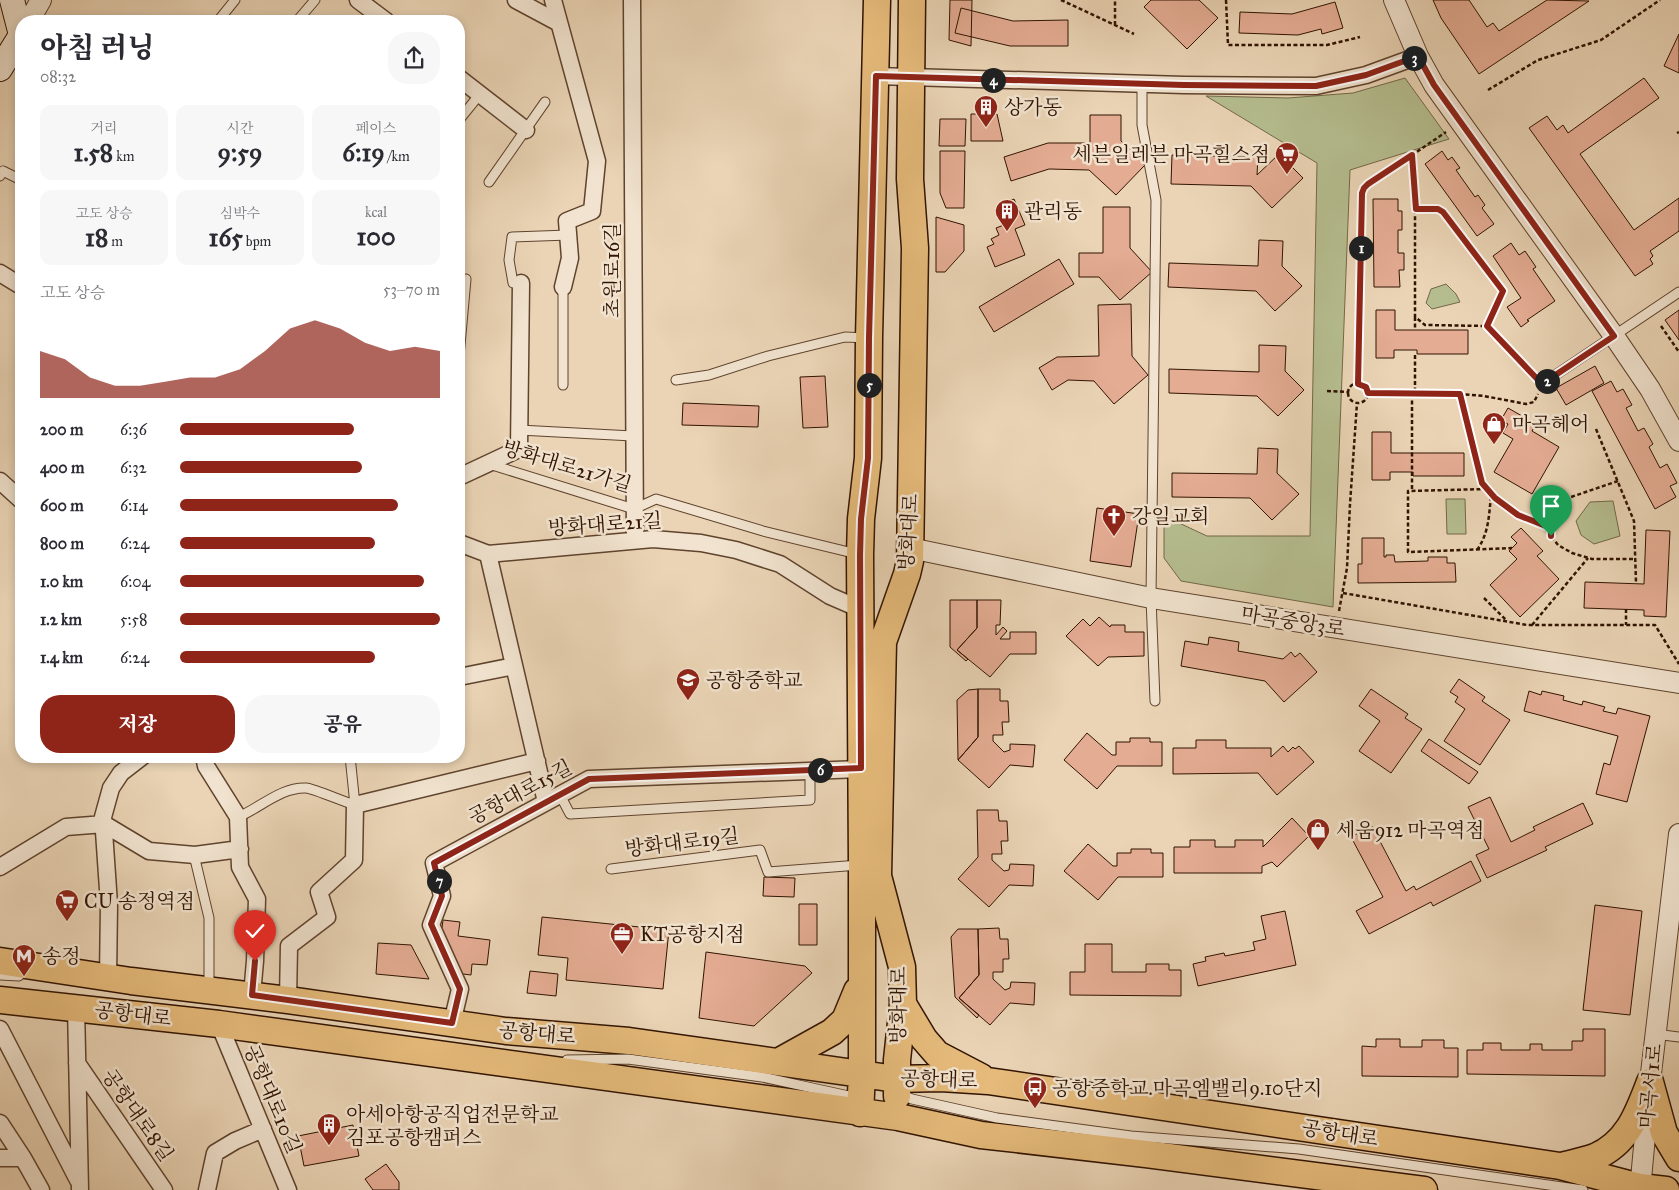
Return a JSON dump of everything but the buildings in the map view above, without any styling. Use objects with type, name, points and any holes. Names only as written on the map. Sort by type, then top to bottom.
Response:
[{"type":"main road","points":[[12,0],[16,15]]},
{"type":"main road","name":"방화대로","points":[[877,0],[868,458],[861,519],[860,555],[861,980],[877,1098]]},
{"type":"main road","name":"방화대로","points":[[877,1098],[897,1060],[903,1004],[902,967],[878,876],[883,642],[910,561],[915,248],[910,179],[912,0]]},
{"type":"main road","points":[[0,69],[15,45]]},
{"type":"main road","name":"공항대로","points":[[0,961],[506,1031],[629,1040],[778,1062],[980,1135],[1424,1190]]},
{"type":"main road","points":[[778,1062],[832,1032],[846,1020],[861,980]]},
{"type":"main road","name":"공항대로","points":[[0,1000],[219,1024],[486,1061],[877,1098],[941,1078],[988,1081],[1560,1166],[1636,1189],[1666,1190]]},
{"type":"main road","points":[[903,1004],[924,1039],[936,1054],[988,1081]]},
{"type":"main road","points":[[1650,1082],[1664,1133],[1679,1158]]},
{"type":"main road","points":[[1560,1166],[1595,1157],[1616,1145],[1625,1136],[1637,1116],[1650,1082]]},
{"type":"street","points":[[32,15],[41,0]]},
{"type":"street","points":[[358,0],[377,15]]},
{"type":"street","points":[[516,0],[559,23]]},
{"type":"street","points":[[553,0],[597,161],[592,211],[568,221],[570,258],[563,287]]},
{"type":"street","name":"초원로16길","points":[[632,0],[635,540]]},
{"type":"street","points":[[1394,0],[1418,56],[1434,85],[1614,336],[1650,390],[1679,441]]},
{"type":"street","points":[[876,76],[1142,84],[1316,86],[1366,75],[1418,56]]},
{"type":"street","points":[[465,83],[526,130]]},
{"type":"street","points":[[0,273],[15,282]]},
{"type":"street","name":"방화대로21가길","points":[[465,474],[518,449],[517,283]]},
{"type":"street","points":[[0,481],[15,496]]},
{"type":"street","name":"방화대로21길","points":[[465,545],[488,554],[653,539],[701,543],[736,550],[780,564],[830,596],[860,609]]},
{"type":"street","name":"마곡중앙3로","points":[[910,548],[1151,598],[1679,683]]},
{"type":"street","points":[[488,554],[537,762],[553,799]]},
{"type":"street","points":[[465,676],[514,666]]},
{"type":"street","points":[[288,1000],[289,946],[327,917],[320,892],[354,860],[355,805],[537,762]]},
{"type":"street","points":[[120,979],[109,904],[103,817],[111,788],[121,773],[134,763]]},
{"type":"street","points":[[205,763],[238,817],[240,867],[257,899],[252,995]]},
{"type":"street","name":"공항대로15길","points":[[452,1023],[460,989],[431,924],[442,896],[434,863],[589,779],[861,768]]},
{"type":"street","points":[[0,867],[66,827],[104,824],[149,851],[194,854],[240,849]]},
{"type":"street","name":"마곡서1로","points":[[1636,1189],[1655,1034],[1675,906],[1679,834]]},
{"type":"street","name":"공항대로8길","points":[[76,1008],[80,1187]]},
{"type":"street","name":"공항대로10길","points":[[219,1024],[288,1190]]},
{"type":"street","points":[[0,1029],[80,1187]]},
{"type":"street","name":"공항대로8길","points":[[77,1064],[164,1190]]},
{"type":"street","points":[[0,1123],[41,1190]]},
{"type":"street","points":[[207,1190],[215,1153],[235,1141],[263,1129]]},
{"type":"street","points":[[0,1158],[23,1158]]},
{"type":"lane","points":[[223,15],[235,0]]},
{"type":"lane","points":[[302,15],[315,0]]},
{"type":"lane","points":[[1142,84],[1142,124],[1156,200],[1151,598],[1155,701]]},
{"type":"lane","points":[[465,113],[480,94]]},
{"type":"lane","points":[[489,182],[545,102]]},
{"type":"lane","points":[[0,176],[3,171],[15,177]]},
{"type":"lane","points":[[517,283],[509,260],[512,237],[569,235]]},
{"type":"lane","points":[[465,290],[466,279]]},
{"type":"lane","points":[[562,385],[563,287]]},
{"type":"lane","points":[[1542,384],[1679,292]]},
{"type":"lane","points":[[676,380],[709,375],[768,356],[845,338],[869,338]]},
{"type":"lane","name":"방화대로21가길","points":[[519,430],[633,436]]},
{"type":"lane","name":"방화대로21가길","points":[[486,464],[634,509]]},
{"type":"lane","points":[[634,509],[656,499],[764,531],[860,555]]},
{"type":"lane","points":[[238,817],[282,793],[307,788],[355,805],[351,763]]},
{"type":"lane","points":[[553,799],[570,814],[810,800],[810,770]]},
{"type":"lane","name":"방화대로19길","points":[[611,869],[760,850],[768,872],[862,865]]},
{"type":"lane","points":[[194,854],[209,918],[208,990]]},
{"type":"lane","points":[[0,975],[28,976]]},
{"type":"lane","points":[[47,977],[120,979]]},
{"type":"lane","points":[[1655,1034],[1679,1037]]},
{"type":"lane","points":[[486,1061],[638,1061],[762,1077],[877,1098],[912,1099],[996,1118],[1131,1136],[1299,1149],[1583,1190]]},
{"type":"path","points":[[1061,0],[1134,34]]},
{"type":"path","points":[[1114,25],[1115,0]]},
{"type":"path","points":[[1226,0],[1228,45],[1327,45],[1360,37]]},
{"type":"path","points":[[1488,90],[1538,60],[1601,40],[1660,0]]},
{"type":"path","points":[[1358,384],[1362,193],[1368,184],[1449,130]]},
{"type":"path","points":[[1412,155],[1416,209],[1414,328]]},
{"type":"path","points":[[1416,209],[1438,209],[1443,212],[1503,291],[1487,326]]},
{"type":"path","points":[[1414,317],[1425,325],[1487,326],[1542,384]]},
{"type":"path","points":[[1661,326],[1679,352]]},
{"type":"path","points":[[1412,490],[1415,355]]},
{"type":"path","points":[[1358,384],[1366,387],[1368,393],[1366,399],[1357,403],[1349,398],[1348,392],[1351,386],[1358,384]]},
{"type":"path","points":[[1327,391],[1348,392]]},
{"type":"path","points":[[1368,393],[1460,394],[1484,396],[1526,404],[1534,402],[1538,394]]},
{"type":"path","points":[[1460,394],[1482,483],[1491,494],[1518,515],[1551,528]]},
{"type":"path","points":[[1339,614],[1347,568],[1357,403]]},
{"type":"path","points":[[1596,429],[1634,521],[1636,582]]},
{"type":"path","points":[[1618,481],[1572,497],[1553,515],[1551,519],[1551,536],[1558,545],[1572,553],[1588,558],[1636,559]]},
{"type":"path","points":[[1487,489],[1408,491],[1408,552],[1512,548]]},
{"type":"path","points":[[1477,550],[1484,540],[1488,528],[1491,494]]},
{"type":"path","points":[[1532,625],[1588,558]]},
{"type":"path","points":[[1342,593],[1532,625],[1655,625],[1679,664]]},
{"type":"path","points":[[1484,598],[1508,622]]},
{"type":"path","points":[[1626,610],[1626,625]]},
{"type":"green space","points":[[1405,78],[1449,139],[1350,170],[1333,607],[1181,581],[1164,558],[1164,516],[1207,536],[1310,536],[1317,163],[1206,96],[1288,98],[1353,93]]},
{"type":"green space","points":[[1446,284],[1456,294],[1460,302],[1432,309],[1426,303],[1431,289]]},
{"type":"green space","points":[[1446,499],[1465,499],[1466,534],[1447,534]]},
{"type":"green space","points":[[1613,501],[1620,536],[1594,544],[1581,535],[1576,521],[1590,502]]},
{"type":"place","name":"상가동","points":[[986,128]]},
{"type":"place","name":"세븐일레븐 마곡힐스점","points":[[1287,175]]},
{"type":"place","name":"관리동","points":[[1007,232]]},
{"type":"place","name":"마곡헤어","points":[[1494,445]]},
{"type":"place","name":"강일교회","points":[[1114,537]]},
{"type":"place","name":"공항중학교","points":[[688,701]]},
{"type":"place","name":"세움912 마곡역점","points":[[1318,851]]},
{"type":"place","name":"CU 송정역점","points":[[67,922]]},
{"type":"place","name":"KT공항지점","points":[[622,955]]},
{"type":"place","name":"송정","points":[[24,977]]},
{"type":"place","name":"공항중학교.마곡엠밸리9.10단지","points":[[1035,1109]]},
{"type":"place","name":"아세아항공직업전문학교 김포공항캠퍼스","points":[[329,1146]]},
{"type":"route","points":[[255,961],[252,995],[452,1023],[460,989],[431,924],[442,896],[434,863],[589,779],[861,768],[860,555],[861,519],[868,458],[869,338],[876,76],[1184,85],[1316,86],[1366,75],[1418,56],[1434,85],[1614,336],[1542,384],[1487,326],[1503,291],[1443,212],[1438,209],[1416,209],[1412,155],[1368,184],[1362,193],[1358,384],[1366,387],[1368,393],[1460,394],[1482,483],[1495,498],[1518,515],[1551,528],[1551,536]]}]
